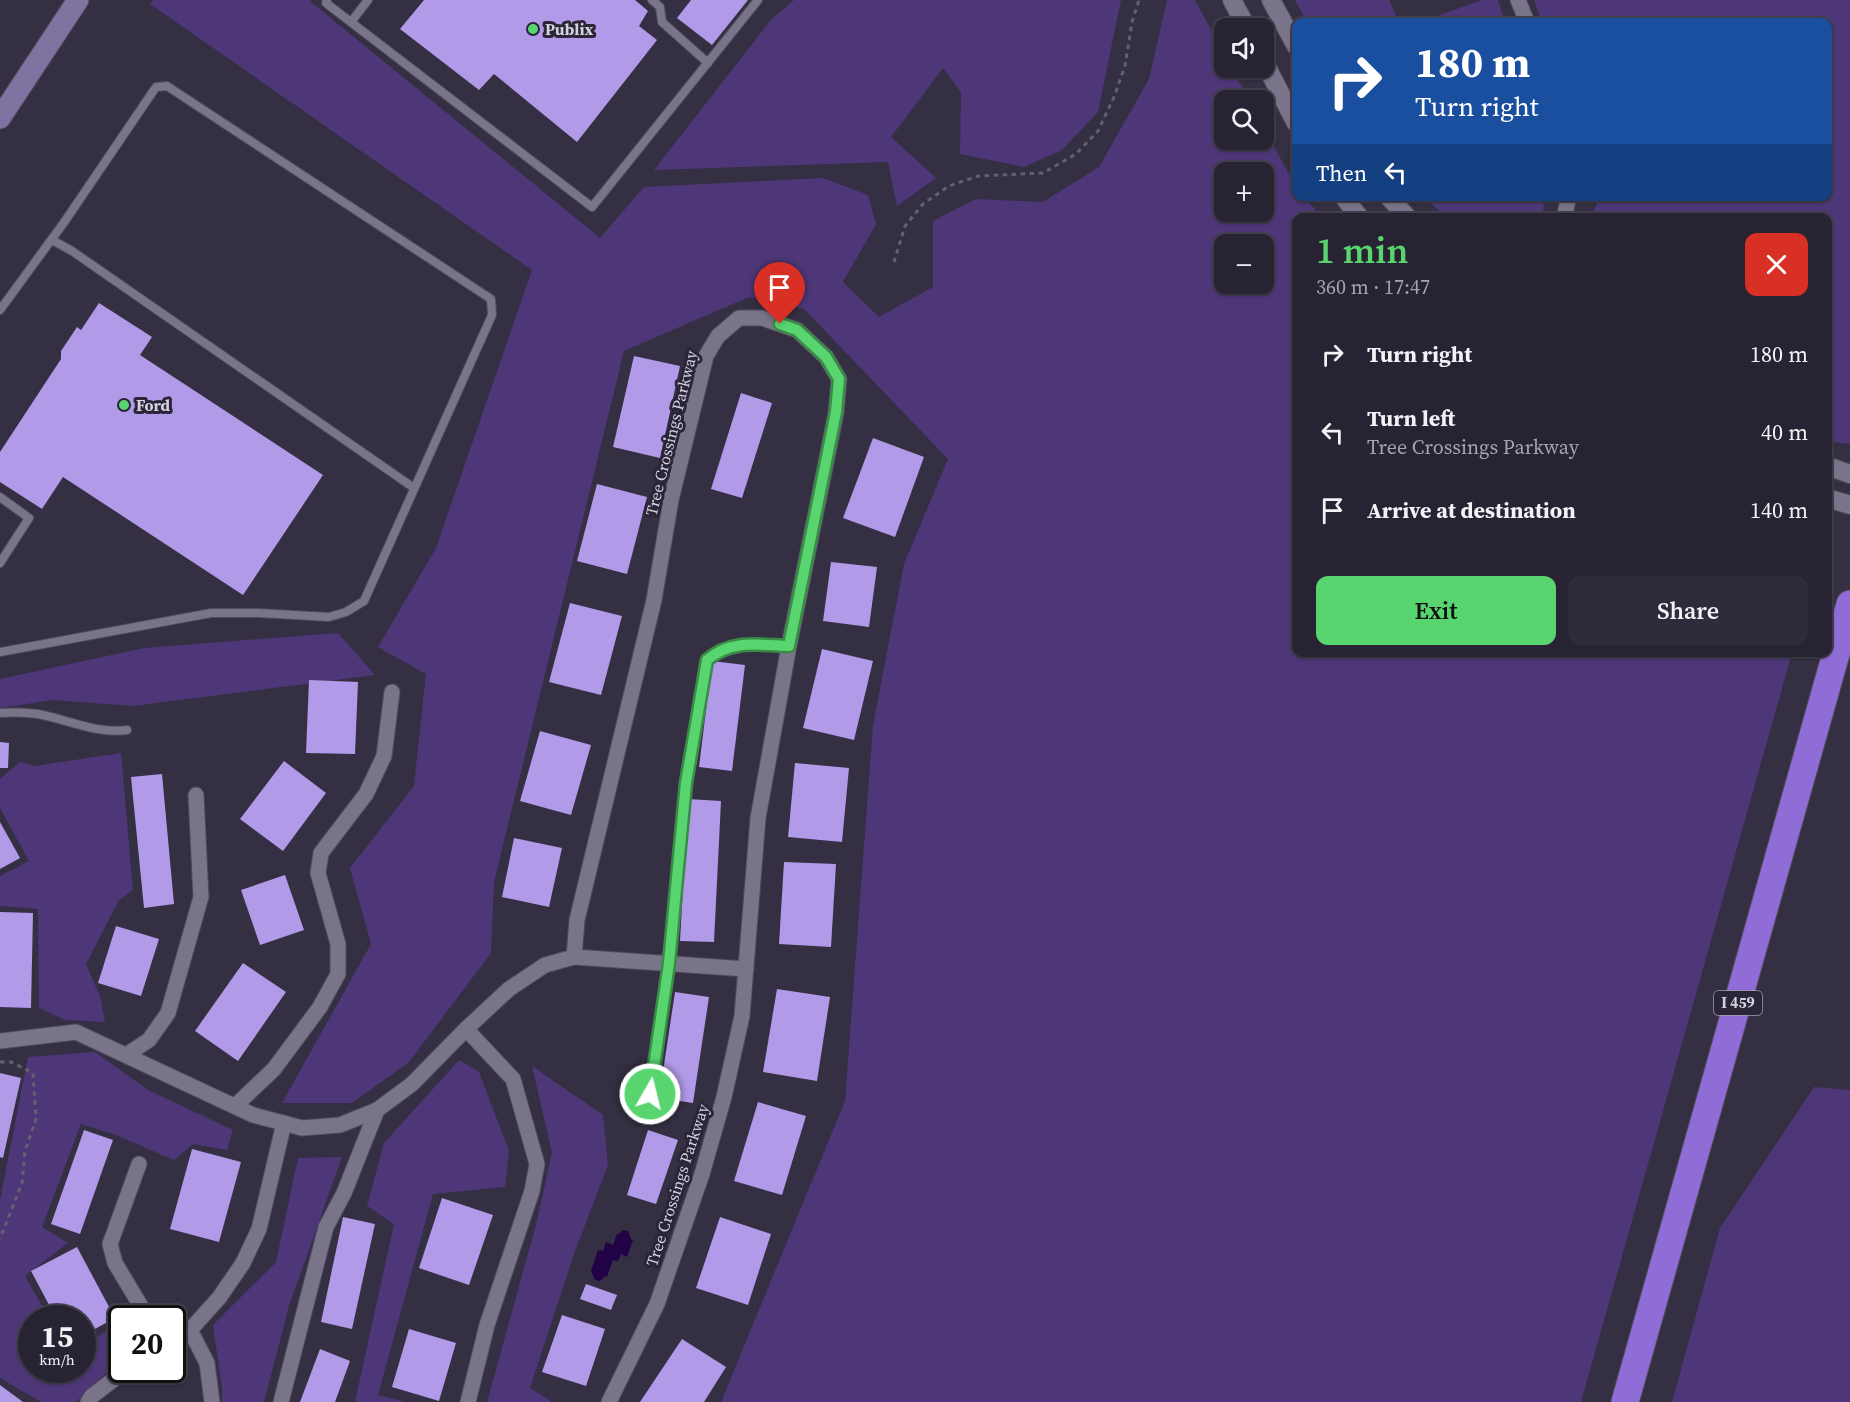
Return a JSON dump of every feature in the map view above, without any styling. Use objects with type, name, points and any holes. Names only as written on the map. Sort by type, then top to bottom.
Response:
[{"type":"highway","name":"I 459","points":[[1625,1402],[1850,604]]},
{"type":"main road","points":[[0,118],[11,95],[78,0]]},
{"type":"street","points":[[1232,0],[1242,18]]},
{"type":"street","points":[[1272,0],[1292,38]]},
{"type":"street","points":[[1518,0],[1525,18]]},
{"type":"street","points":[[1272,78],[1292,115]]},
{"type":"street","points":[[1346,201],[1356,213]]},
{"type":"street","points":[[1393,201],[1403,213]]},
{"type":"street","name":"Tree Crossings Parkway","points":[[574,957],[577,920],[654,600],[671,500],[706,356],[718,336],[739,318],[762,318],[797,330],[826,357],[839,379],[836,412],[789,646],[758,819],[742,1016],[724,1097],[702,1174],[657,1304],[609,1402]]},
{"type":"street","points":[[1832,468],[1850,474]]},
{"type":"street","points":[[1832,500],[1850,505]]},
{"type":"street","points":[[235,1106],[274,1069],[320,1007],[338,974],[338,944],[318,873],[321,853],[366,794],[384,756],[392,692]]},
{"type":"street","points":[[126,1055],[149,1040],[168,1013],[201,897],[196,795]]},
{"type":"street","points":[[0,1041],[76,1032],[253,1115],[302,1128],[340,1125],[377,1110],[412,1084],[466,1029],[518,983],[545,965],[574,957],[746,969]]},
{"type":"street","points":[[466,1029],[513,1079],[537,1164],[532,1191],[488,1325],[468,1402]]},
{"type":"street","points":[[280,1402],[326,1227],[344,1193],[377,1110]]},
{"type":"street","points":[[186,1332],[219,1298],[243,1263],[259,1229],[284,1124]]},
{"type":"street","points":[[139,1164],[110,1244],[115,1263],[140,1305]]},
{"type":"street","points":[[190,1330],[207,1363],[212,1402]]},
{"type":"street","points":[[88,1402],[109,1383]]},
{"type":"lane","points":[[327,0],[326,3],[592,207],[758,0]]},
{"type":"lane","points":[[351,22],[368,0]]},
{"type":"lane","points":[[652,0],[663,3],[662,22],[708,63]]},
{"type":"lane","points":[[0,310],[52,240],[156,87],[166,86],[491,299],[492,315],[364,601],[346,612],[329,617],[211,613],[0,652]]},
{"type":"lane","points":[[52,240],[72,251],[414,488]]},
{"type":"lane","points":[[0,497],[29,518],[0,563]]},
{"type":"lane","points":[[650,1094],[669,963],[686,783],[707,660],[718,651],[739,645],[789,646]]},
{"type":"lane","points":[[0,713],[19,712],[40,715],[110,732],[127,730]]},
{"type":"path","points":[[894,262],[905,226],[923,204],[949,186],[978,176],[1044,172],[1076,154],[1098,131],[1125,66],[1132,22],[1139,0]]},
{"type":"path","points":[[0,1062],[11,1062],[33,1073],[36,1095],[36,1119],[25,1151],[22,1183],[0,1239]]},
{"type":"shaded area","points":[[153,0],[311,0],[600,238],[644,187],[823,178],[868,195],[876,224],[843,282],[879,317],[933,287],[933,221],[976,199],[1043,202],[1099,167],[1149,79],[1167,0],[1195,0],[1214,35],[1214,78],[1237,78],[1244,90],[1214,90],[1214,150],[1274,150],[1274,146],[1292,180],[1292,201],[1308,201],[1318,213],[1292,213],[1292,657],[1791,657],[1581,1402],[721,1402],[845,1101],[873,725],[904,564],[948,459],[804,309],[749,297],[624,351],[494,882],[491,953],[409,1062],[352,1103],[282,1103],[371,944],[350,868],[414,786],[426,674],[378,647],[436,548],[532,270],[150,4]]},
{"type":"shaded area","points":[[794,0],[1121,0],[1098,112],[1062,150],[1024,167],[960,154],[961,92],[943,68],[891,137],[936,178],[897,206],[888,162],[654,170],[770,21]]},
{"type":"shaded area","points":[[1295,0],[1389,0],[1397,18],[1305,18]]},
{"type":"shaded area","points":[[1482,0],[1498,0],[1504,18],[1431,18]]},
{"type":"shaded area","points":[[1534,0],[1850,0],[1850,444],[1832,442],[1832,213],[1593,213],[1598,201],[1832,201],[1832,18],[1541,18]]},
{"type":"shaded area","points":[[1428,201],[1544,201],[1543,213],[1442,213]]},
{"type":"shaded area","points":[[338,633],[375,675],[133,706],[53,700],[0,708],[0,679],[144,648]]},
{"type":"shaded area","points":[[121,753],[133,890],[119,900],[86,964],[100,996],[105,1022],[65,1020],[39,1008],[38,909],[0,906],[0,876],[29,861],[0,808],[0,779],[20,762],[34,766]]},
{"type":"shaded area","points":[[95,1052],[148,1090],[233,1130],[227,1150],[193,1144],[174,1160],[116,1135],[81,1124],[42,1227],[68,1243],[25,1276],[42,1305],[18,1305],[18,1383],[95,1383],[76,1402],[41,1402],[0,1378],[0,1200],[28,1057]]},
{"type":"shaded area","points":[[459,1060],[479,1072],[509,1151],[505,1187],[433,1194],[378,1395],[405,1402],[355,1402],[394,1224],[367,1206],[384,1143]]},
{"type":"shaded area","points":[[532,1066],[603,1115],[608,1165],[575,1251],[530,1388],[552,1402],[487,1402],[537,1221],[552,1153]]},
{"type":"shaded area","points":[[1814,1087],[1850,1090],[1850,1402],[1672,1402],[1720,1228]]},
{"type":"shaded area","points":[[342,1157],[289,1306],[264,1402],[222,1402],[213,1325],[276,1262],[298,1158]]},
{"type":"shaded area","points":[[623,1230],[628,1231],[633,1240],[627,1257],[621,1254],[618,1261],[613,1260],[607,1277],[605,1276],[600,1281],[595,1280],[591,1271],[598,1250],[603,1251],[606,1242],[613,1245],[617,1234]]},
{"type":"shaded area","points":[[108,1330],[108,1371],[96,1382],[96,1337]]},
{"type":"building","points":[[424,0],[635,0],[648,11],[639,26],[657,40],[577,142],[494,74],[479,90],[400,29]]},
{"type":"building","points":[[691,0],[748,0],[712,45],[677,18]]},
{"type":"building","name":"Ford","points":[[99,303],[152,337],[140,355],[323,475],[243,595],[63,477],[42,509],[0,482],[0,452],[61,359],[61,351],[77,327],[81,330]]},
{"type":"building","points":[[634,356],[680,366],[660,458],[613,447]]},
{"type":"building","points":[[741,393],[772,403],[742,498],[711,489]]},
{"type":"building","points":[[873,438],[924,457],[895,537],[843,518]]},
{"type":"building","points":[[597,484],[647,497],[627,574],[577,561]]},
{"type":"building","points":[[831,562],[877,567],[869,627],[823,621]]},
{"type":"building","points":[[570,603],[622,616],[601,695],[549,682]]},
{"type":"building","points":[[822,649],[873,661],[854,740],[803,728]]},
{"type":"building","points":[[712,661],[745,665],[732,771],[699,767]]},
{"type":"building","points":[[309,680],[358,682],[355,754],[306,753]]},
{"type":"building","points":[[540,731],[591,745],[571,815],[520,801]]},
{"type":"building","points":[[0,742],[9,743],[8,768],[0,768]]},
{"type":"building","points":[[284,761],[326,793],[283,851],[240,819]]},
{"type":"building","points":[[795,763],[849,768],[842,842],[788,837]]},
{"type":"building","points":[[162,774],[174,904],[144,908],[131,777]]},
{"type":"building","points":[[688,799],[721,801],[714,942],[680,941]]},
{"type":"building","points":[[0,822],[20,858],[0,869]]},
{"type":"building","points":[[514,838],[562,848],[549,907],[502,897]]},
{"type":"building","points":[[784,862],[836,864],[831,947],[779,944]]},
{"type":"building","points":[[285,875],[304,930],[260,945],[241,890]]},
{"type":"building","points":[[0,912],[33,913],[31,1008],[0,1007]]},
{"type":"building","points":[[116,926],[159,939],[141,996],[98,983]]},
{"type":"building","points":[[243,963],[286,992],[238,1061],[195,1031]]},
{"type":"building","points":[[777,989],[830,997],[817,1081],[763,1072]]},
{"type":"building","points":[[675,992],[709,997],[693,1103],[659,1098]]},
{"type":"building","points":[[0,1073],[21,1078],[3,1158],[0,1157]]},
{"type":"building","points":[[758,1102],[806,1116],[782,1195],[734,1181]]},
{"type":"building","points":[[84,1130],[113,1140],[80,1234],[51,1224]]},
{"type":"building","points":[[648,1130],[678,1140],[656,1204],[627,1195]]},
{"type":"building","points":[[192,1149],[241,1162],[219,1242],[170,1229]]},
{"type":"building","points":[[442,1198],[493,1215],[469,1285],[419,1268]]},
{"type":"building","points":[[343,1217],[375,1224],[352,1329],[321,1322]]},
{"type":"building","points":[[720,1217],[771,1234],[748,1305],[696,1288]]},
{"type":"building","points":[[77,1247],[108,1305],[108,1322],[96,1328],[96,1305],[49,1305],[31,1271]]},
{"type":"building","points":[[586,1284],[617,1295],[611,1310],[580,1299]]},
{"type":"building","points":[[562,1315],[605,1329],[586,1386],[542,1372]]},
{"type":"building","points":[[409,1329],[456,1343],[439,1401],[392,1387]]},
{"type":"building","points":[[682,1339],[726,1367],[704,1402],[640,1402]]},
{"type":"building","points":[[320,1349],[350,1361],[335,1402],[300,1402]]},
{"type":"building","points":[[0,1385],[23,1402],[0,1402]]},
{"type":"place","name":"Publix","points":[[533,29]]},
{"type":"place","name":"Ford","points":[[124,405]]},
{"type":"route","points":[[650,1094],[669,963],[686,783],[707,660],[718,651],[739,645],[789,646],[836,412],[839,379],[826,357],[797,330],[780,324]]}]
